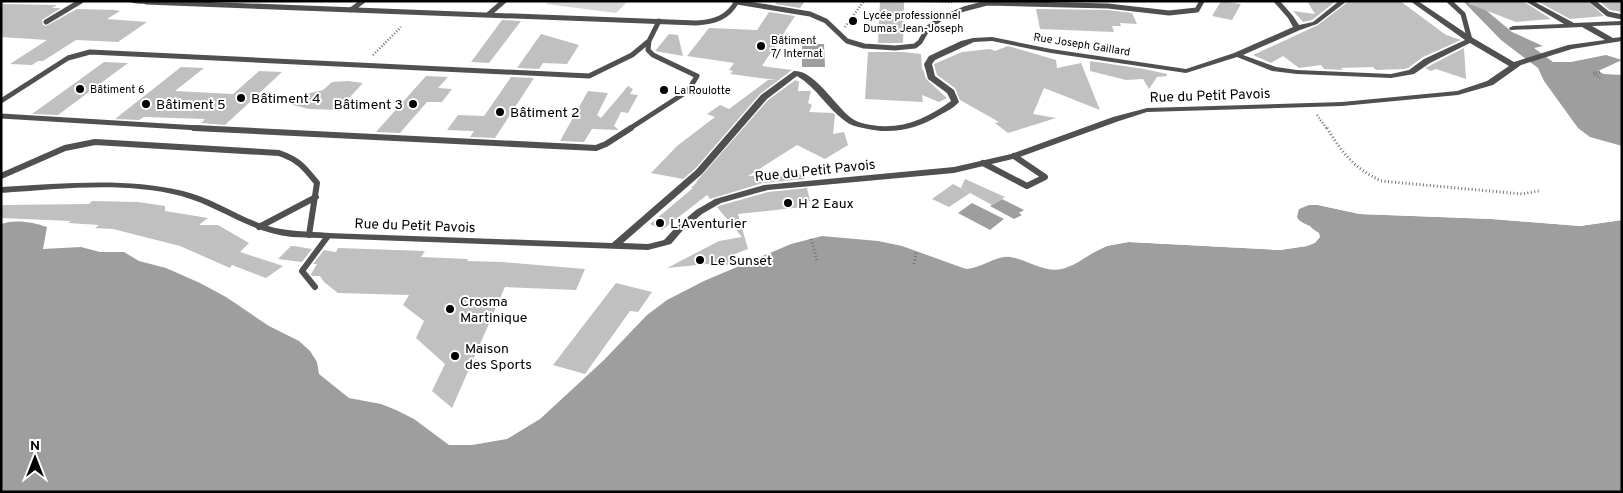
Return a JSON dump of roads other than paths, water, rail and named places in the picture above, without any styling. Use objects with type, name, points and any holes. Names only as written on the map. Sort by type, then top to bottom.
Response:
[{"type":"street","points":[[131,1],[146,2]]},
{"type":"street","points":[[1276,1],[1291,17],[1297,28]]},
{"type":"street","name":"Rue Joseph Gaillard","points":[[615,245],[700,172],[764,97],[797,73],[811,82],[854,124],[880,128],[911,126],[955,102],[951,92],[931,77],[928,64],[930,60],[973,40],[992,39],[1051,51],[1112,59],[1178,71],[1191,70],[1237,55],[1297,28],[1315,23],[1344,1]]},
{"type":"street","points":[[1413,1],[1470,40],[1516,64]]},
{"type":"street","points":[[1528,1],[1572,25]]},
{"type":"street","points":[[1513,28],[1622,23]]},
{"type":"street","points":[[1584,25],[1611,40],[1622,38]]},
{"type":"street","points":[[1237,55],[1275,69],[1297,72],[1391,76],[1411,72],[1427,61],[1470,40]]},
{"type":"street","name":"Rue du Petit Pavois","points":[[1,190],[92,186],[162,190],[185,195],[259,227],[285,233],[328,236],[660,245],[667,242],[699,212],[718,201],[767,187],[954,170],[1014,156],[1116,119],[1148,110],[1308,106],[1396,100],[1458,93],[1490,83],[1516,64],[1554,52],[1611,40]]},
{"type":"lane","points":[[46,22],[81,1]]},
{"type":"lane","points":[[351,10],[363,1]]},
{"type":"lane","points":[[489,14],[504,1]]},
{"type":"lane","points":[[146,2],[709,22],[723,18],[735,7],[737,2],[814,15],[830,23],[839,36],[859,45],[912,47],[919,44],[929,28],[940,20],[975,5],[1124,7],[1164,14],[1183,14],[1197,10],[1202,1]]},
{"type":"lane","points":[[1449,1],[1463,14],[1470,40]]},
{"type":"lane","points":[[1592,1],[1608,14],[1622,17]]},
{"type":"lane","points":[[1,116],[309,135],[596,148],[606,144],[693,85],[697,76],[691,71],[663,63],[654,58],[648,50],[649,41],[659,21]]},
{"type":"lane","points":[[1,101],[68,58],[90,52],[581,76],[603,70],[632,55],[649,41]]},
{"type":"lane","points":[[1,176],[48,155],[88,143],[118,142],[279,153],[294,158],[303,165],[316,184],[316,197],[310,235]]},
{"type":"lane","points":[[983,163],[1027,186],[1045,177],[1014,156]]},
{"type":"lane","points":[[259,227],[316,197]]},
{"type":"lane","points":[[315,287],[302,271],[328,236]]},
{"type":"place","name":"Lycée professionnel Dumas Jean-Joseph","points":[[853,21]]},
{"type":"place","name":"Bâtiment 7/ Internat","points":[[761,46]]},
{"type":"place","name":"Bâtiment 6","points":[[80,89]]},
{"type":"place","name":"La Roulotte","points":[[664,90]]},
{"type":"place","name":"Bâtiment 4","points":[[241,98]]},
{"type":"place","name":"Bâtiment 5","points":[[146,104]]},
{"type":"place","name":"Bâtiment 3","points":[[413,104]]},
{"type":"place","name":"Bâtiment 2","points":[[500,112]]},
{"type":"place","name":"H 2 Eaux","points":[[788,203]]},
{"type":"place","name":"L'Aventurier","points":[[660,223]]},
{"type":"place","name":"Le Sunset","points":[[700,260]]},
{"type":"place","name":"Crosma Martinique","points":[[450,309]]},
{"type":"place","name":"Maison des Sports","points":[[455,356]]}]
